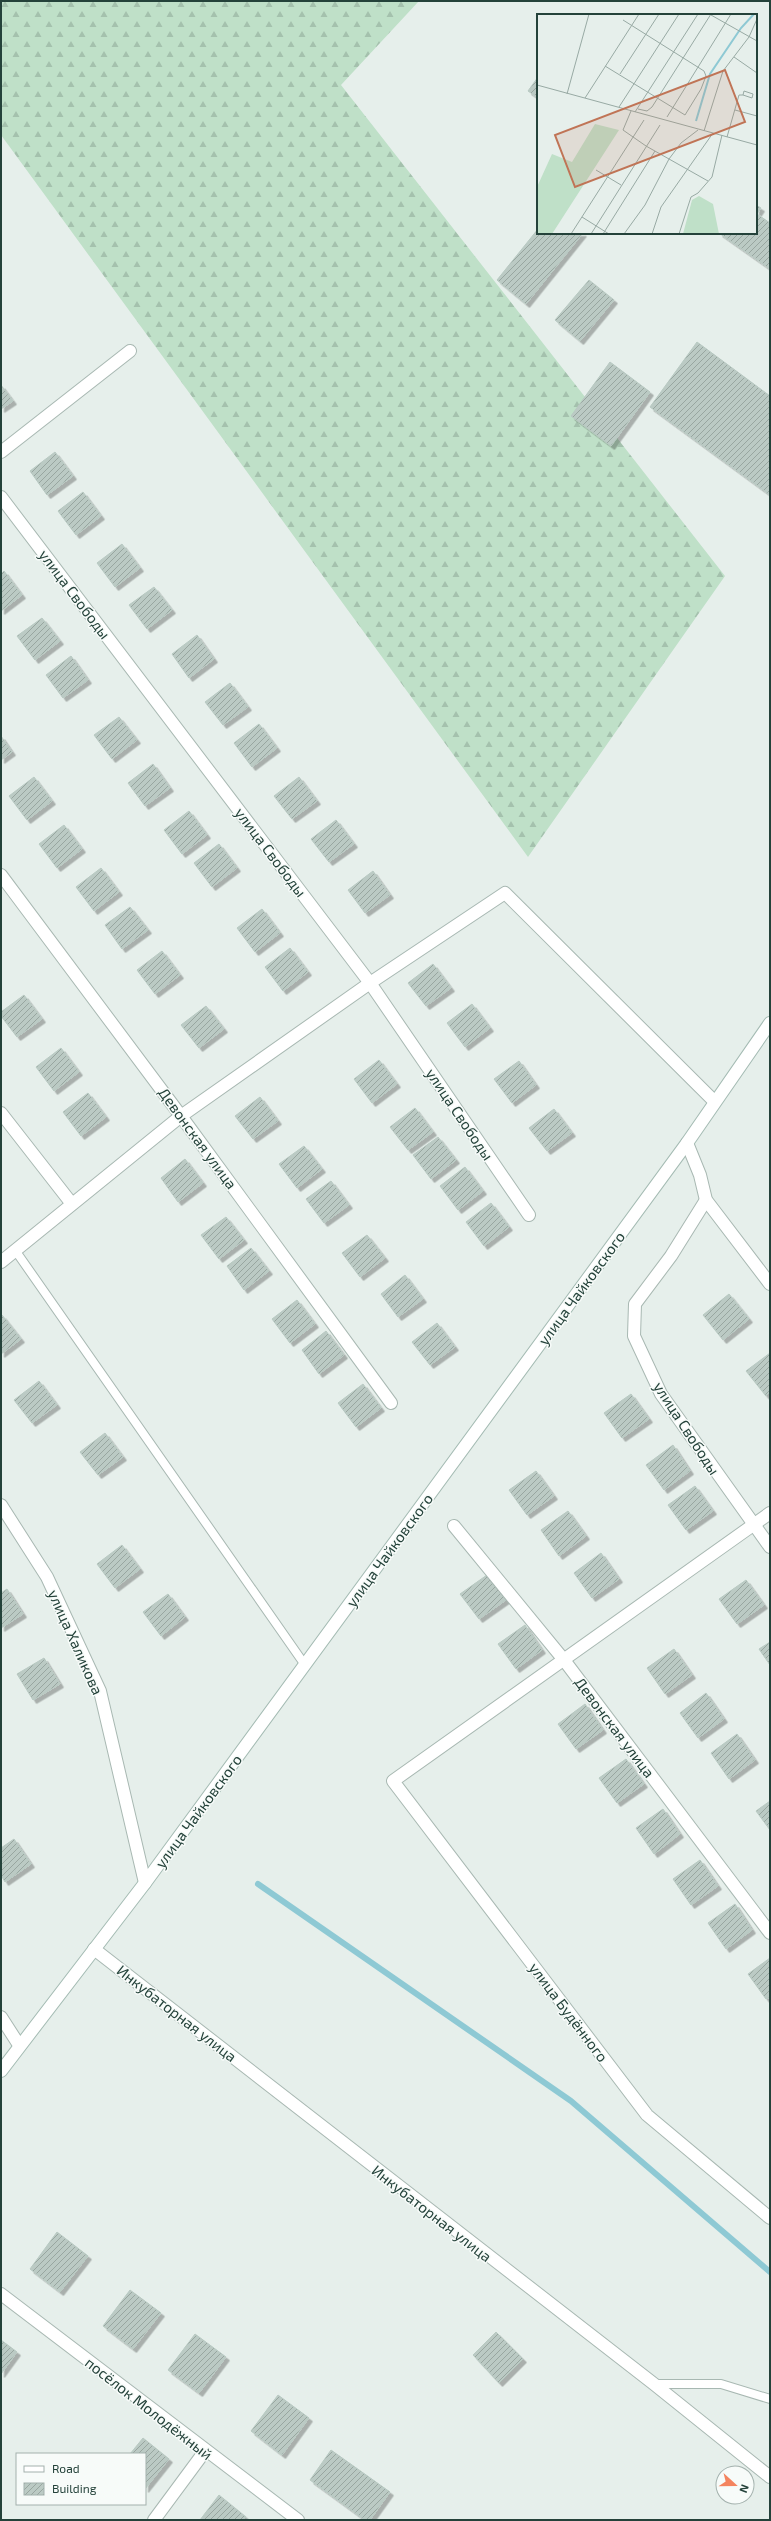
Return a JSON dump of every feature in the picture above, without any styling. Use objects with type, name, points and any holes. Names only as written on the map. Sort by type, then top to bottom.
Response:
[{"type":"street","points":[[1,452],[130,351]]},
{"type":"street","name":"улица Свободы","points":[[1,497],[370,983],[529,1215]]},
{"type":"street","name":"Девонская улица","points":[[1,875],[181,1116],[391,1404]]},
{"type":"street","points":[[1,1262],[181,1116],[370,983],[505,893],[714,1101]]},
{"type":"street","name":"улица Чайковского","points":[[1,2071],[19,2045],[145,1884],[687,1143],[714,1101],[770,1023]]},
{"type":"street","points":[[1,1113],[72,1204]]},
{"type":"street","points":[[687,1143],[700,1175],[706,1200],[770,1284]]},
{"type":"street","name":"улица Свободы","points":[[706,1200],[671,1256],[635,1304],[634,1336],[661,1394],[754,1526],[770,1546]]},
{"type":"street","name":"улица Халикова","points":[[1,1505],[47,1577],[100,1691],[145,1884]]},
{"type":"street","points":[[564,1660],[754,1526],[770,1513]]},
{"type":"street","name":"Девонская улица","points":[[454,1526],[564,1660],[770,1933]]},
{"type":"street","name":"улица Будённого","points":[[564,1660],[393,1781],[647,2115],[770,2218]]},
{"type":"street","name":"Инкубаторная улица","points":[[94,1949],[654,2384],[770,2477]]},
{"type":"street","points":[[1,2017],[19,2045]]},
{"type":"street","name":"посёлок Молодёжный","points":[[1,2294],[298,2520]]},
{"type":"street","points":[[154,2520],[206,2451]]},
{"type":"lane","points":[[15,1250],[305,1665]]},
{"type":"lane","points":[[654,2384],[721,2384],[770,2399]]},
{"type":"green space","points":[[1,1],[419,1],[341,85],[725,576],[528,857],[1,135]]},
{"type":"building","points":[[537,78],[537,97],[528,91]]},
{"type":"building","points":[[757,206],[761,208],[757,214]]},
{"type":"building","points":[[757,214],[770,223],[770,269],[720,234],[757,234]]},
{"type":"building","points":[[537,230],[537,234],[582,234],[526,304],[497,280]]},
{"type":"building","points":[[589,280],[614,300],[580,341],[555,320]]},
{"type":"building","points":[[697,342],[770,396],[770,495],[650,407]]},
{"type":"building","points":[[610,362],[650,392],[611,446],[571,416]]},
{"type":"building","points":[[1,385],[13,401],[1,409]]},
{"type":"building","points":[[55,452],[73,476],[47,495],[30,471]]},
{"type":"building","points":[[83,492],[101,516],[76,535],[58,511]]},
{"type":"building","points":[[122,544],[140,568],[115,587],[97,563]]},
{"type":"building","points":[[4,571],[22,595],[1,611],[1,574]]},
{"type":"building","points":[[154,587],[172,610],[147,629],[129,605]]},
{"type":"building","points":[[42,618],[60,641],[35,660],[17,636]]},
{"type":"building","points":[[197,635],[214,659],[189,678],[172,654]]},
{"type":"building","points":[[71,656],[88,680],[63,698],[46,675]]},
{"type":"building","points":[[230,683],[248,707],[223,725],[205,702]]},
{"type":"building","points":[[119,717],[137,740],[112,759],[94,735]]},
{"type":"building","points":[[259,724],[277,748],[252,767],[234,743]]},
{"type":"building","points":[[1,736],[12,752],[1,760]]},
{"type":"building","points":[[153,764],[170,788],[145,806],[128,783]]},
{"type":"building","points":[[34,777],[52,801],[27,820],[9,796]]},
{"type":"building","points":[[299,777],[317,801],[292,819],[274,796]]},
{"type":"building","points":[[189,811],[207,835],[182,854],[164,830]]},
{"type":"building","points":[[336,820],[354,844],[329,862],[311,839]]},
{"type":"building","points":[[64,825],[82,849],[57,868],[39,844]]},
{"type":"building","points":[[219,844],[237,868],[212,887],[194,863]]},
{"type":"building","points":[[101,868],[119,892],[94,911],[76,887]]},
{"type":"building","points":[[373,871],[390,895],[365,913],[348,890]]},
{"type":"building","points":[[130,907],[148,930],[122,949],[105,925]]},
{"type":"building","points":[[262,909],[280,933],[255,952],[237,928]]},
{"type":"building","points":[[290,948],[308,972],[283,991],[265,967]]},
{"type":"building","points":[[162,951],[180,975],[155,994],[137,970]]},
{"type":"building","points":[[433,964],[451,988],[426,1006],[408,983]]},
{"type":"building","points":[[24,995],[42,1019],[17,1037],[1,1016],[1,1012]]},
{"type":"building","points":[[472,1004],[490,1028],[465,1047],[447,1023]]},
{"type":"building","points":[[206,1006],[224,1029],[199,1048],[181,1025]]},
{"type":"building","points":[[61,1048],[79,1072],[54,1091],[36,1067]]},
{"type":"building","points":[[379,1060],[397,1084],[372,1103],[354,1079]]},
{"type":"building","points":[[519,1061],[536,1085],[512,1103],[494,1079]]},
{"type":"building","points":[[88,1093],[106,1117],[81,1136],[63,1112]]},
{"type":"building","points":[[260,1097],[278,1121],[253,1139],[235,1116]]},
{"type":"building","points":[[415,1108],[433,1132],[408,1150],[390,1127]]},
{"type":"building","points":[[554,1109],[572,1133],[547,1151],[529,1128]]},
{"type":"building","points":[[438,1137],[456,1160],[431,1179],[413,1155]]},
{"type":"building","points":[[304,1146],[322,1169],[297,1188],[279,1164]]},
{"type":"building","points":[[185,1159],[203,1183],[178,1202],[161,1178]]},
{"type":"building","points":[[465,1167],[483,1191],[458,1210],[440,1186]]},
{"type":"building","points":[[331,1181],[349,1205],[324,1223],[306,1199]]},
{"type":"building","points":[[491,1203],[509,1227],[484,1246],[466,1222]]},
{"type":"building","points":[[226,1217],[244,1240],[219,1259],[201,1235]]},
{"type":"building","points":[[367,1235],[385,1258],[360,1277],[342,1253]]},
{"type":"building","points":[[251,1248],[269,1271],[244,1290],[227,1266]]},
{"type":"building","points":[[405,1275],[423,1299],[398,1317],[381,1294]]},
{"type":"building","points":[[729,1294],[749,1319],[723,1340],[703,1315]]},
{"type":"building","points":[[297,1300],[315,1324],[290,1343],[272,1319]]},
{"type":"building","points":[[2,1315],[21,1339],[1,1354],[1,1316]]},
{"type":"building","points":[[437,1323],[455,1347],[430,1365],[412,1342]]},
{"type":"building","points":[[326,1331],[344,1355],[319,1374],[302,1350]]},
{"type":"building","points":[[770,1353],[770,1392],[766,1396],[746,1371]]},
{"type":"building","points":[[39,1381],[57,1405],[32,1423],[14,1400]]},
{"type":"building","points":[[363,1384],[381,1408],[356,1427],[338,1403]]},
{"type":"building","points":[[631,1394],[649,1419],[622,1438],[604,1413]]},
{"type":"building","points":[[105,1433],[123,1457],[98,1475],[80,1452]]},
{"type":"building","points":[[673,1445],[690,1471],[664,1490],[646,1465]]},
{"type":"building","points":[[536,1471],[554,1496],[527,1515],[509,1490]]},
{"type":"building","points":[[695,1486],[713,1511],[686,1530],[668,1505]]},
{"type":"building","points":[[568,1511],[586,1536],[559,1556],[541,1530]]},
{"type":"building","points":[[122,1545],[140,1569],[115,1588],[97,1564]]},
{"type":"building","points":[[601,1553],[619,1579],[592,1598],[574,1573]]},
{"type":"building","points":[[487,1575],[506,1600],[479,1619],[460,1594]]},
{"type":"building","points":[[746,1580],[764,1605],[737,1624],[719,1599]]},
{"type":"building","points":[[7,1589],[23,1614],[1,1628],[1,1593]]},
{"type":"building","points":[[168,1594],[185,1617],[161,1636],[143,1612]]},
{"type":"building","points":[[525,1625],[542,1650],[516,1669],[498,1644]]},
{"type":"building","points":[[770,1642],[770,1665],[759,1649]]},
{"type":"building","points":[[674,1649],[692,1675],[665,1694],[647,1668]]},
{"type":"building","points":[[44,1658],[60,1684],[33,1700],[17,1674]]},
{"type":"building","points":[[706,1693],[724,1719],[698,1738],[680,1713]]},
{"type":"building","points":[[585,1704],[603,1730],[576,1749],[558,1724]]},
{"type":"building","points":[[737,1734],[755,1760],[729,1779],[711,1753]]},
{"type":"building","points":[[626,1759],[644,1784],[617,1803],[599,1778]]},
{"type":"building","points":[[770,1801],[770,1830],[756,1811]]},
{"type":"building","points":[[663,1809],[680,1834],[654,1854],[636,1828]]},
{"type":"building","points":[[14,1839],[31,1864],[5,1882],[1,1875],[1,1848]]},
{"type":"building","points":[[700,1860],[718,1886],[691,1905],[673,1879]]},
{"type":"building","points":[[735,1904],[752,1930],[726,1949],[708,1923]]},
{"type":"building","points":[[770,1958],[770,1997],[766,1999],[748,1974]]},
{"type":"building","points":[[57,2232],[88,2256],[60,2292],[30,2269]]},
{"type":"building","points":[[130,2290],[161,2313],[133,2349],[103,2326]]},
{"type":"building","points":[[496,2332],[523,2359],[499,2383],[473,2355]]},
{"type":"building","points":[[195,2334],[226,2357],[199,2393],[168,2370]]},
{"type":"building","points":[[1,2340],[17,2352],[1,2374]]},
{"type":"building","points":[[278,2395],[309,2418],[282,2455],[251,2431]]},
{"type":"building","points":[[143,2438],[169,2459],[146,2488],[146,2453],[131,2453]]},
{"type":"building","points":[[331,2450],[390,2492],[370,2520],[365,2520],[310,2480]]},
{"type":"building","points":[[219,2495],[246,2517],[243,2520],[200,2520]]},
{"type":"waterway","points":[[258,1884],[571,2101],[770,2272]]}]
